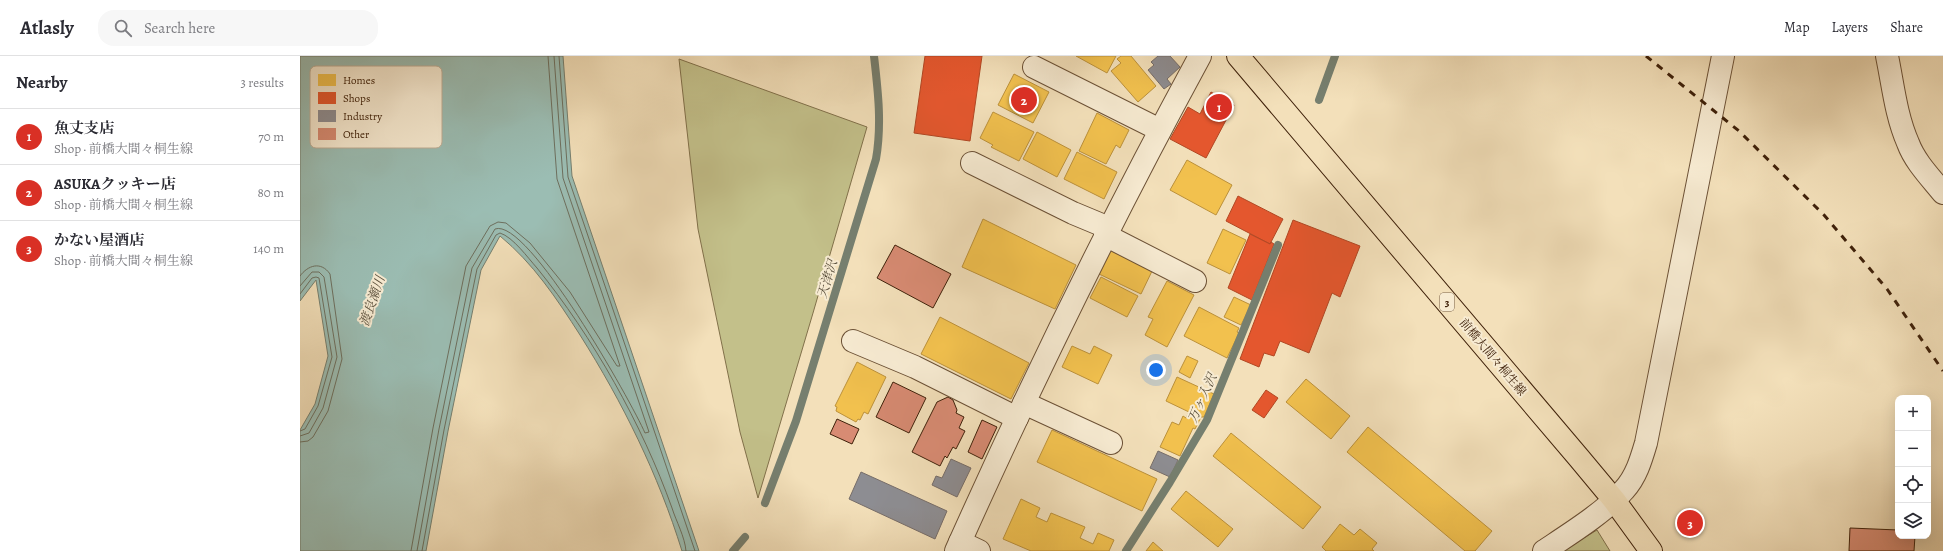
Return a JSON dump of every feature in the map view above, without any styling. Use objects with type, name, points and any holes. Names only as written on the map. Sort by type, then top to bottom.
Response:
[{"type":"main road","name":"前橋大間々桐生線","points":[[1238,56],[1614,500],[1651,551]]},
{"type":"street","points":[[965,548],[1021,410],[1107,232],[1200,56]]},
{"type":"street","points":[[1544,551],[1614,500],[1625,490],[1633,477],[1646,443],[1723,56]]},
{"type":"street","points":[[1887,56],[1899,116],[1908,144],[1920,164],[1943,193]]},
{"type":"street","points":[[1034,67],[1160,130]]},
{"type":"street","points":[[972,163],[1073,213],[1195,281]]},
{"type":"street","points":[[853,341],[1021,410],[1111,442]]},
{"type":"shaded area","points":[[679,59],[867,127],[758,498],[740,432],[698,229]]},
{"type":"shaded area","points":[[1597,530],[1610,551],[1562,551]]},
{"type":"water","name":"渡良瀬川","points":[[300,56],[563,56],[572,176],[699,551],[682,551],[651,467],[625,413],[580,335],[544,282],[523,258],[500,236],[481,270],[448,431],[426,551],[300,551],[300,430],[315,404],[328,356],[316,280],[300,301]]},
{"type":"building: Homes","points":[[1076,56],[1116,56],[1107,73]]},
{"type":"building: Homes","points":[[1121,56],[1131,56],[1156,86],[1138,102],[1111,71],[1121,63],[1117,59]]},
{"type":"building: Homes","points":[[1014,74],[1049,92],[1033,123],[998,105]]},
{"type":"building: Homes","points":[[993,112],[1034,132],[1019,161],[991,147],[993,145],[980,138]]},
{"type":"building: Homes","points":[[1097,113],[1129,130],[1120,148],[1116,145],[1106,164],[1079,151]]},
{"type":"building: Homes","points":[[1037,132],[1071,150],[1057,177],[1023,159]]},
{"type":"building: Homes","points":[[1077,152],[1117,172],[1104,199],[1064,179]]},
{"type":"building: Homes","points":[[1187,160],[1232,185],[1216,215],[1170,190]]},
{"type":"building: Homes","points":[[983,219],[1076,265],[1055,309],[962,267]]},
{"type":"building: Homes","points":[[1223,229],[1246,240],[1230,274],[1207,263]]},
{"type":"building: Homes","points":[[1110,249],[1153,269],[1141,294],[1099,274]]},
{"type":"building: Homes","points":[[1101,277],[1138,296],[1127,317],[1090,298]]},
{"type":"building: Homes","points":[[1167,281],[1194,295],[1167,347],[1145,335],[1153,319],[1148,317]]},
{"type":"building: Homes","points":[[1234,297],[1251,305],[1241,325],[1224,317]]},
{"type":"building: Homes","points":[[1199,307],[1239,328],[1237,332],[1239,333],[1227,358],[1184,336]]},
{"type":"building: Homes","points":[[940,317],[1029,363],[1011,399],[921,354]]},
{"type":"building: Homes","points":[[1072,346],[1090,354],[1094,346],[1112,355],[1098,384],[1062,367]]},
{"type":"building: Homes","points":[[1187,356],[1198,361],[1190,378],[1179,372]]},
{"type":"building: Homes","points":[[857,362],[886,377],[868,414],[864,412],[860,420],[858,419],[856,422],[836,411],[837,407],[835,406]]},
{"type":"building: Homes","points":[[1177,377],[1214,394],[1204,417],[1201,417],[1195,429],[1193,428],[1180,456],[1160,447],[1172,422],[1179,425],[1183,416],[1186,418],[1189,412],[1166,401]]},
{"type":"building: Homes","points":[[1306,379],[1350,416],[1331,439],[1286,402]]},
{"type":"building: Homes","points":[[1368,427],[1492,531],[1475,551],[1465,551],[1347,452]]},
{"type":"building: Homes","points":[[1052,430],[1157,479],[1142,511],[1037,462]]},
{"type":"building: Homes","points":[[1231,433],[1321,507],[1303,529],[1213,456]]},
{"type":"building: Homes","points":[[1186,491],[1233,529],[1218,547],[1171,509]]},
{"type":"building: Homes","points":[[1021,499],[1040,508],[1036,517],[1047,522],[1051,513],[1085,527],[1080,538],[1093,544],[1098,533],[1114,540],[1109,551],[1031,551],[1003,539]]},
{"type":"building: Homes","points":[[1340,524],[1354,535],[1360,529],[1377,543],[1372,549],[1374,551],[1326,551],[1322,547]]},
{"type":"building: Homes","points":[[1153,542],[1163,551],[1146,551]]},
{"type":"building: Shops","points":[[925,56],[982,56],[970,141],[914,133]]},
{"type":"building: Shops","points":[[1211,92],[1234,105],[1206,158],[1170,139],[1188,107],[1200,114]]},
{"type":"building: Shops","points":[[1238,196],[1283,219],[1270,244],[1226,221]]},
{"type":"building: Shops","points":[[1293,220],[1360,246],[1340,297],[1332,293],[1309,353],[1280,341],[1274,356],[1264,353],[1259,367],[1240,359]]},
{"type":"building: Shops","points":[[1250,234],[1270,244],[1271,242],[1274,244],[1252,300],[1228,288]]},
{"type":"building: Shops","points":[[1266,390],[1278,398],[1264,418],[1252,410]]},
{"type":"building: Industry","points":[[1158,56],[1170,56],[1180,67],[1167,79],[1171,84],[1164,89],[1148,70],[1154,65],[1151,62]]},
{"type":"building: Industry","points":[[1158,451],[1178,460],[1170,477],[1150,468]]},
{"type":"building: Industry","points":[[951,459],[971,468],[957,497],[932,485],[936,476],[942,478]]},
{"type":"building: Industry","points":[[861,472],[947,511],[935,539],[849,499]]},
{"type":"building: Other","points":[[895,245],[951,274],[933,308],[877,278]]},
{"type":"building: Other","points":[[893,382],[926,398],[909,433],[876,417]]},
{"type":"building: Other","points":[[948,397],[953,400],[957,410],[956,413],[964,417],[959,428],[965,431],[956,449],[953,447],[947,458],[945,456],[940,466],[912,452],[937,402]]},
{"type":"building: Other","points":[[837,419],[859,429],[852,444],[830,434]]},
{"type":"building: Other","points":[[982,420],[997,427],[982,459],[968,452]]},
{"type":"building: Other","points":[[1850,528],[1895,530],[1895,539],[1915,539],[1914,551],[1849,551]]},
{"type":"waterway","name":"天津沢","points":[[765,503],[796,421],[876,159],[879,120],[874,56]]},
{"type":"waterway","name":"万ヶ入沢","points":[[1319,100],[1335,56]]},
{"type":"waterway","name":"万ヶ入沢","points":[[1126,551],[1207,420],[1278,245]]},
{"type":"waterway","name":"天津沢","points":[[733,551],[745,537]]},
{"type":"railway","points":[[1646,56],[1739,131],[1824,215],[1887,289],[1943,371]]},
{"type":"place","name":"ASUKAクッキー店","points":[[1024,100]]},
{"type":"place","name":"魚丈支店","points":[[1219,107]]},
{"type":"place","name":"かない屋酒店","points":[[1690,523]]}]
